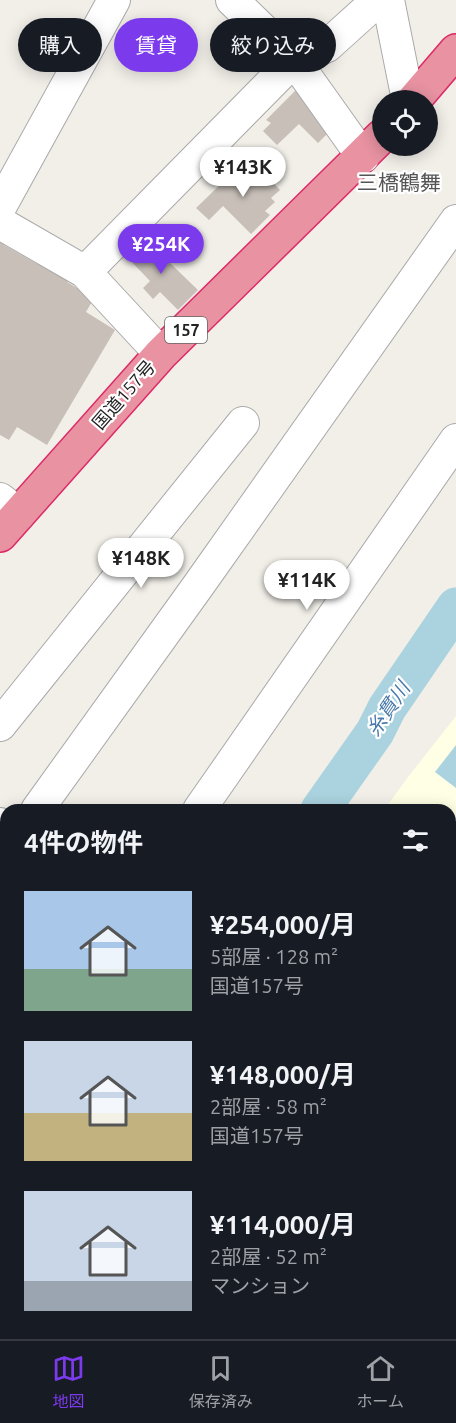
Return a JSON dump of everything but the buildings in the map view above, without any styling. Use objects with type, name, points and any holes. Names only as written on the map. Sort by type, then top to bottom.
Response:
[{"type":"highway","points":[[423,90],[456,51]]},
{"type":"highway","name":"国道157号","points":[[6,516],[160,354],[372,148]]},
{"type":"street","points":[[0,207],[114,0]]},
{"type":"street","points":[[232,0],[251,18]]},
{"type":"street","points":[[336,38],[378,0]]},
{"type":"street","points":[[388,0],[406,90]]},
{"type":"street","points":[[85,272],[282,72]]},
{"type":"street","points":[[305,72],[372,146]]},
{"type":"street","points":[[41,804],[456,220]]},
{"type":"street","points":[[0,223],[85,272],[160,354]]},
{"type":"street","points":[[0,725],[243,423]]},
{"type":"street","points":[[203,804],[456,440]]},
{"type":"shaded area","points":[[456,716],[456,804],[388,804]]},
{"type":"water","points":[[456,745],[456,788],[435,772]]},
{"type":"waterway","name":"糸貫川","points":[[324,804],[375,732],[387,708],[456,607]]},
{"type":"district","name":"三橋鶴舞","points":[[399,183]]}]
